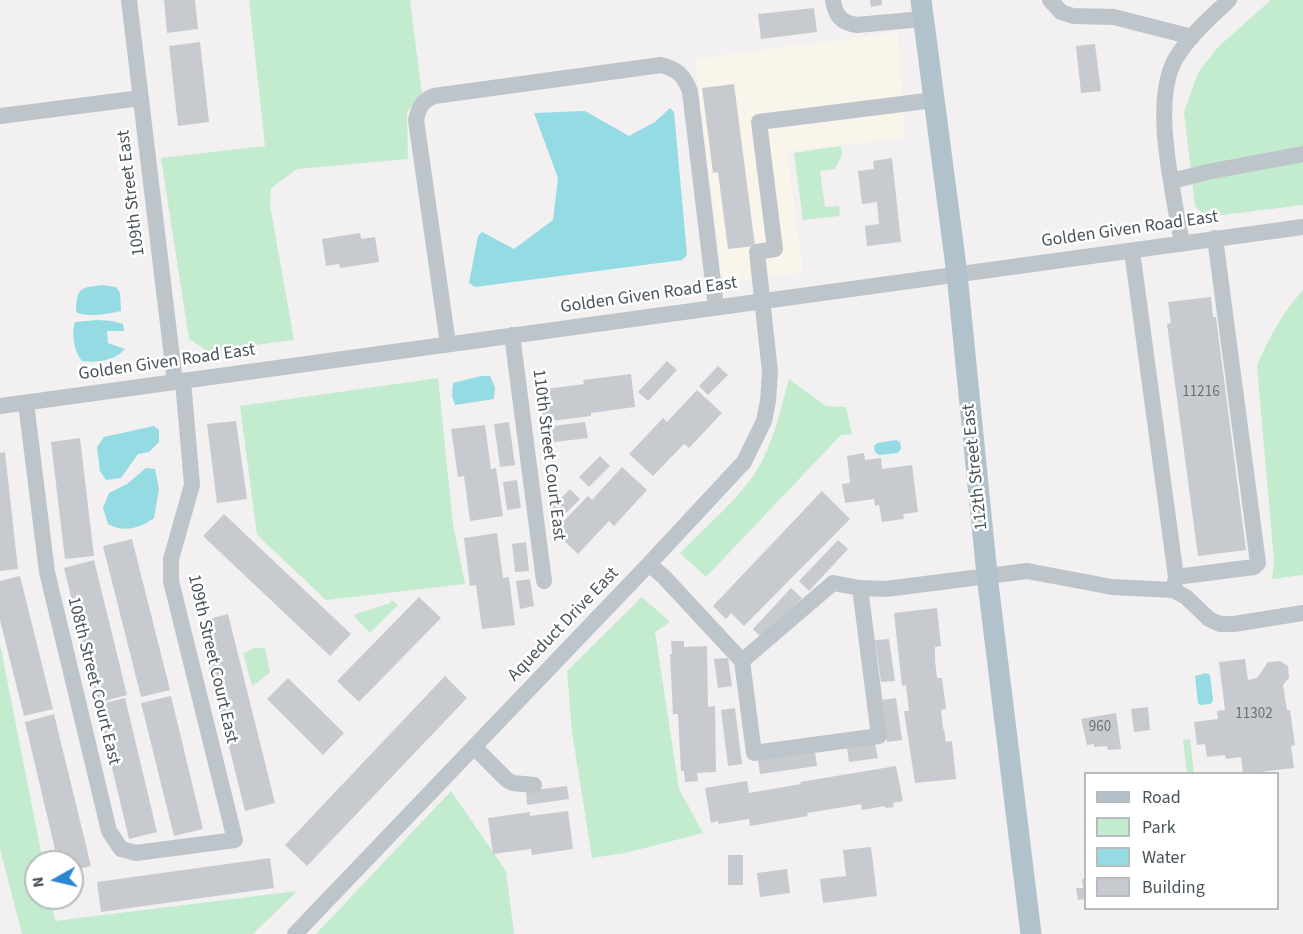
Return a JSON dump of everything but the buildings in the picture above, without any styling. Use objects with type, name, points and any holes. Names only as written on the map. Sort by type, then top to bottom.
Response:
[{"type":"main road","name":"112th Street East","points":[[922,9],[957,274],[987,575],[1031,934]]},
{"type":"street","name":"109th Street East","points":[[129,0],[179,381]]},
{"type":"street","points":[[833,0],[840,19],[848,24],[857,25],[922,9]]},
{"type":"street","points":[[1050,0],[1061,12],[1073,16],[1114,17],[1192,37]]},
{"type":"street","points":[[1182,244],[1163,104],[1166,85],[1176,58],[1192,37],[1229,0]]},
{"type":"street","points":[[448,344],[416,120],[419,107],[424,100],[434,96],[661,65],[680,73],[687,81],[690,92],[716,307]]},
{"type":"street","points":[[0,116],[141,98]]},
{"type":"street","name":"Aqueduct Drive East","points":[[295,934],[744,462],[760,430],[768,401],[770,372],[757,252],[775,249],[759,122],[934,100]]},
{"type":"street","points":[[1172,181],[1303,154]]},
{"type":"street","name":"Golden Given Road East","points":[[0,406],[1303,226]]},
{"type":"street","points":[[742,661],[833,583],[860,588],[886,589],[1027,571],[1112,587],[1175,584],[1254,567],[1258,563],[1215,238]]},
{"type":"street","points":[[1132,251],[1175,584],[1209,619],[1220,624],[1234,624],[1303,613]]},
{"type":"street","name":"110th Street Court East","points":[[512,335],[544,581]]},
{"type":"street","name":"109th Street Court East","points":[[179,381],[192,485],[171,559],[171,581],[235,840]]},
{"type":"street","name":"108th Street Court East","points":[[26,403],[46,572],[109,831],[121,849],[136,854],[235,840]]},
{"type":"street","points":[[649,564],[664,577],[742,661],[754,753],[879,736],[860,588]]},
{"type":"street","points":[[474,747],[507,780],[513,783],[534,785]]},
{"type":"shaded area","points":[[898,32],[905,138],[787,151],[803,272],[723,283],[695,59]]},
{"type":"green space","points":[[249,0],[410,0],[422,95],[407,112],[408,159],[297,169],[271,188],[270,205],[294,340],[207,351],[189,339],[161,158],[265,146]]},
{"type":"green space","points":[[1271,0],[1303,0],[1303,205],[1206,217],[1195,206],[1184,112],[1198,73],[1218,47]]},
{"type":"green space","points":[[841,146],[842,155],[835,169],[820,171],[825,207],[839,206],[840,216],[803,220],[794,153]]},
{"type":"green space","points":[[1303,290],[1303,575],[1272,579],[1274,561],[1257,366],[1277,326]]},
{"type":"green space","points":[[438,378],[453,524],[465,584],[326,600],[257,535],[240,406]]},
{"type":"green space","points":[[789,379],[826,406],[846,407],[852,434],[841,435],[706,577],[680,553],[735,499],[758,468],[774,431]]},
{"type":"green space","points":[[642,597],[670,622],[655,632],[679,789],[703,833],[625,853],[592,858],[572,732],[567,671]]},
{"type":"green space","points":[[392,600],[398,605],[370,633],[353,615],[390,603]]},
{"type":"green space","points":[[0,644],[41,850],[24,850],[24,910],[53,910],[55,921],[297,891],[253,934],[22,934],[0,849]]},
{"type":"green space","points":[[255,648],[265,648],[270,673],[252,686],[243,653]]},
{"type":"green space","points":[[1190,739],[1194,772],[1187,772],[1183,740]]},
{"type":"green space","points":[[451,791],[506,871],[514,934],[316,934]]},
{"type":"water","points":[[670,108],[674,112],[687,255],[682,260],[475,287],[469,283],[478,236],[482,232],[514,249],[553,220],[558,178],[534,113],[585,111],[629,136],[655,122]]},
{"type":"water","points":[[102,285],[116,287],[120,293],[121,311],[92,315],[76,312],[77,298],[81,291],[88,287]]},
{"type":"water","points":[[97,320],[123,324],[124,331],[107,331],[108,343],[125,349],[105,360],[82,361],[74,342],[75,322]]},
{"type":"water","points":[[490,376],[495,387],[494,399],[455,405],[452,396],[453,383]]},
{"type":"water","points":[[154,426],[159,430],[159,442],[149,452],[138,454],[121,478],[106,480],[100,471],[97,447],[104,437]]},
{"type":"water","points":[[896,440],[900,442],[901,449],[898,453],[879,455],[875,452],[874,446],[877,443]]},
{"type":"water","points":[[146,468],[155,469],[159,489],[154,518],[126,529],[108,524],[103,508],[109,493],[127,484]]},
{"type":"water","points":[[1206,673],[1210,675],[1213,701],[1210,704],[1200,705],[1195,676]]}]
